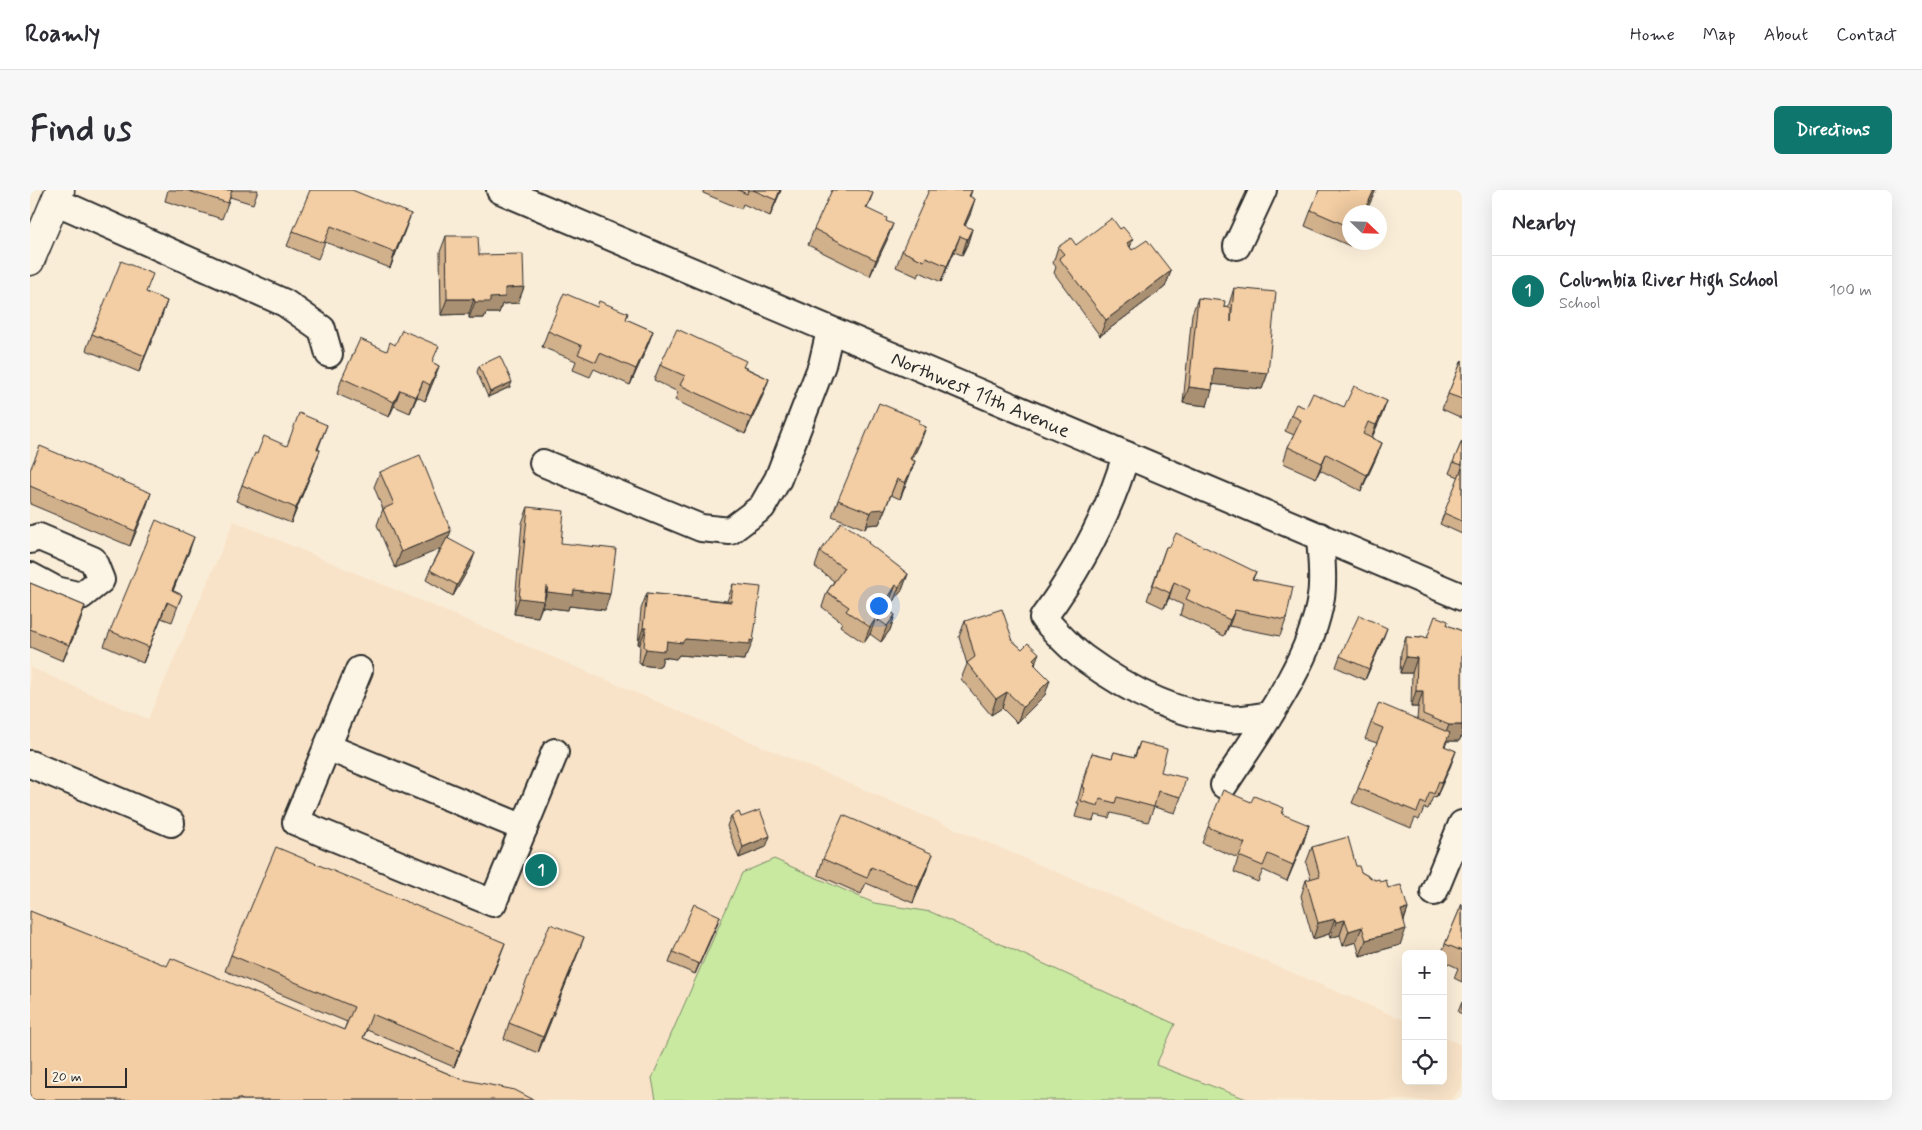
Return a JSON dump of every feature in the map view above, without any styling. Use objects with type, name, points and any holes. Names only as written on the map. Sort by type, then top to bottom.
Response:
[{"type":"main road","points":[[30,261],[57,195]]},
{"type":"street","name":"Northwest 11th Avenue","points":[[500,190],[1462,597]]},
{"type":"street","points":[[1237,246],[1263,190]]},
{"type":"street","points":[[57,195],[285,303],[322,330],[329,354]]},
{"type":"street","points":[[543,463],[701,528],[730,531],[762,508],[778,479],[822,365],[830,331]]},
{"type":"street","points":[[1126,455],[1117,486],[1070,580],[1043,618],[1083,658],[1140,693],[1161,703],[1226,719],[1245,719],[1269,715]]},
{"type":"street","points":[[1224,785],[1283,693],[1317,616],[1322,587],[1320,536]]},
{"type":"street","points":[[30,540],[39,537],[93,560],[101,580],[81,596],[56,590],[30,576]]},
{"type":"street","points":[[359,670],[296,822],[493,903],[555,752]]},
{"type":"street","points":[[327,747],[524,828]]},
{"type":"street","points":[[30,764],[170,823]]},
{"type":"street","points":[[1434,892],[1462,824]]},
{"type":"shaded area","points":[[234,521],[1402,1019],[1402,1085],[1447,1085],[1447,1039],[1462,1045],[1462,1086],[1452,1100],[30,1100],[30,667],[148,719]]},
{"type":"green space","points":[[774,859],[874,903],[931,912],[1175,1024],[1156,1065],[1249,1100],[656,1100],[652,1078],[742,873]]},
{"type":"building","points":[[186,190],[232,190],[228,203]]},
{"type":"building","points":[[310,190],[352,190],[411,214],[395,252],[331,226],[324,243],[293,231]]},
{"type":"building","points":[[738,190],[748,190],[747,194]]},
{"type":"building","points":[[753,190],[780,190],[776,200]]},
{"type":"building","points":[[832,190],[866,190],[873,193],[866,208],[887,218],[886,221],[893,224],[876,260],[814,229]]},
{"type":"building","points":[[929,190],[972,190],[969,196],[975,199],[964,225],[972,229],[967,239],[960,236],[947,266],[926,257],[924,261],[902,251]]},
{"type":"building","points":[[1319,190],[1374,190],[1367,205],[1342,205],[1342,224],[1311,210]]},
{"type":"building","points":[[1112,218],[1120,229],[1123,227],[1133,239],[1127,243],[1132,250],[1147,240],[1171,271],[1106,320],[1059,258],[1064,254],[1058,247],[1071,238],[1076,245]]},
{"type":"building","points":[[446,236],[478,236],[479,255],[523,254],[524,287],[505,288],[505,297],[490,298],[490,302],[475,302],[474,299],[447,299]]},
{"type":"building","points":[[121,261],[153,274],[146,292],[167,301],[145,356],[92,334]]},
{"type":"building","points":[[1234,288],[1276,292],[1268,373],[1214,368],[1212,390],[1189,387],[1198,298],[1225,301],[1224,307],[1231,308],[1231,322]]},
{"type":"building","points":[[564,293],[597,307],[599,301],[628,313],[626,319],[653,331],[636,369],[600,353],[596,362],[578,354],[582,346],[548,331]]},
{"type":"building","points":[[677,329],[746,361],[743,367],[769,379],[751,418],[680,385],[685,376],[660,365]]},
{"type":"building","points":[[402,330],[439,346],[432,362],[439,366],[430,385],[423,381],[416,397],[400,390],[394,402],[342,378],[360,339],[387,351],[390,342],[395,345]]},
{"type":"building","points":[[500,356],[512,382],[490,392],[479,366]]},
{"type":"building","points":[[1462,360],[1462,399],[1448,394]]},
{"type":"building","points":[[1354,386],[1387,401],[1376,425],[1368,422],[1363,434],[1382,443],[1367,475],[1326,454],[1322,463],[1288,447],[1301,420],[1291,415],[1296,404],[1306,408],[1313,393],[1344,407]]},
{"type":"building","points":[[879,403],[920,420],[919,424],[926,427],[910,459],[915,461],[905,483],[897,479],[885,509],[872,510],[871,513],[838,500]]},
{"type":"building","points":[[299,413],[327,425],[317,449],[320,450],[296,508],[242,485],[264,436],[287,446]]},
{"type":"building","points":[[1462,441],[1462,465],[1453,462]]},
{"type":"building","points":[[40,446],[151,493],[135,531],[30,486],[30,470]]},
{"type":"building","points":[[420,455],[451,531],[401,552],[383,509],[394,504],[380,472]]},
{"type":"building","points":[[1462,468],[1462,521],[1444,513]]},
{"type":"building","points":[[528,507],[564,511],[561,543],[616,549],[610,594],[574,590],[573,595],[547,592],[548,587],[546,587],[544,601],[519,598]]},
{"type":"building","points":[[156,520],[194,537],[172,590],[182,595],[177,607],[167,602],[149,647],[110,631]]},
{"type":"building","points":[[841,522],[869,541],[868,543],[908,574],[899,587],[896,585],[883,606],[895,615],[887,626],[876,618],[870,627],[846,611],[849,607],[827,592],[844,568],[820,552]]},
{"type":"building","points":[[1176,533],[1256,572],[1252,579],[1293,587],[1286,620],[1235,610],[1230,620],[1186,599],[1190,590],[1174,582],[1170,593],[1153,585],[1166,547],[1170,546]]},
{"type":"building","points":[[447,538],[475,553],[457,585],[430,570]]},
{"type":"building","points":[[30,583],[85,606],[69,645],[30,629]]},
{"type":"building","points":[[733,584],[761,587],[753,641],[750,640],[750,644],[685,639],[682,643],[667,641],[666,649],[663,651],[646,649],[644,646],[646,628],[643,628],[647,593],[731,602]]},
{"type":"building","points":[[1002,609],[1013,641],[1022,649],[1028,643],[1039,653],[1033,659],[1036,662],[1034,664],[1050,680],[1023,707],[1007,692],[996,699],[967,663],[975,657],[965,621]]},
{"type":"building","points":[[1359,615],[1387,628],[1369,669],[1340,656]]},
{"type":"building","points":[[1435,616],[1448,621],[1447,625],[1462,631],[1462,725],[1449,725],[1423,714],[1423,691],[1416,691],[1417,658],[1406,657],[1406,637],[1421,638],[1421,636],[1427,638]]},
{"type":"building","points":[[1379,703],[1450,733],[1444,746],[1456,751],[1442,783],[1439,781],[1434,794],[1430,792],[1425,804],[1421,802],[1417,812],[1358,788],[1383,728],[1371,723]]},
{"type":"building","points":[[1140,742],[1167,749],[1161,772],[1186,778],[1181,797],[1158,791],[1154,807],[1117,797],[1115,803],[1100,799],[1098,806],[1081,801],[1092,753],[1112,758],[1114,752],[1135,757]]},
{"type":"building","points":[[1223,790],[1251,802],[1254,796],[1284,808],[1282,814],[1309,825],[1293,865],[1268,854],[1263,866],[1239,856],[1245,843],[1208,827]]},
{"type":"building","points":[[760,810],[770,836],[743,847],[731,816],[739,812],[741,817]]},
{"type":"building","points":[[843,815],[933,854],[918,887],[871,867],[867,878],[823,859]]},
{"type":"building","points":[[1348,837],[1356,866],[1359,866],[1361,872],[1375,880],[1379,879],[1380,882],[1386,880],[1388,888],[1401,885],[1408,909],[1401,910],[1406,929],[1366,940],[1362,927],[1349,931],[1345,920],[1336,922],[1335,919],[1318,923],[1306,880],[1320,876],[1312,847]]},
{"type":"building","points":[[276,847],[505,943],[460,1051],[372,1014],[363,1038],[461,1079],[515,1090],[534,1100],[243,1100],[238,1098],[237,1100],[30,1100],[30,911],[167,966],[171,958],[344,1030],[354,1007],[231,955]]},
{"type":"building","points":[[694,904],[720,916],[699,964],[673,952]]},
{"type":"building","points":[[1462,904],[1462,951],[1445,944]]},
{"type":"building","points":[[550,924],[584,937],[543,1037],[509,1023]]},
{"type":"place","name":"Columbia River High School","points":[[541,870]]}]
